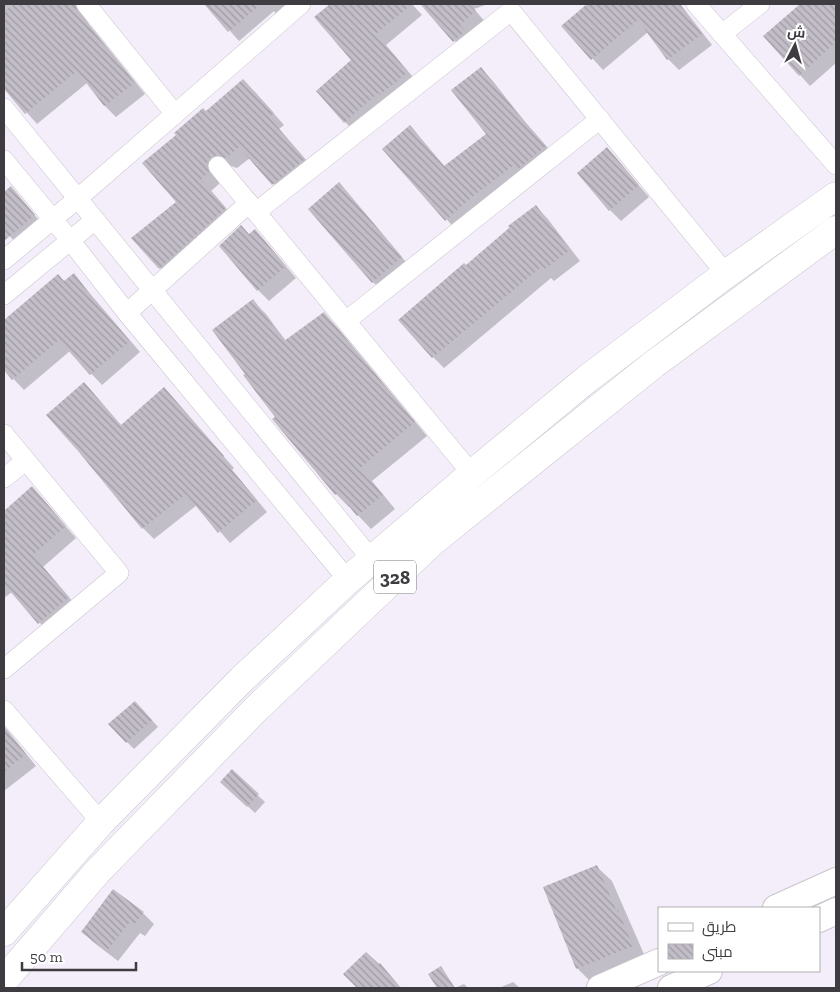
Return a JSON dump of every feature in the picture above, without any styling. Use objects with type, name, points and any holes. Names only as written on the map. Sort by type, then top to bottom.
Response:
[{"type":"main road","points":[[4,932],[101,822],[242,678],[348,580],[414,522],[587,379],[726,274],[836,196]]},
{"type":"main road","name":"328","points":[[4,980],[97,872],[235,730],[432,542],[654,364],[836,230]]},
{"type":"main road","points":[[778,907],[836,881]]},
{"type":"main road","points":[[820,919],[836,911]]},
{"type":"main road","points":[[600,988],[658,962]]},
{"type":"main road","points":[[671,988],[707,972]]},
{"type":"street","points":[[86,4],[175,114]]},
{"type":"street","points":[[4,260],[78,199],[302,4]]},
{"type":"street","points":[[696,4],[836,165]]},
{"type":"street","points":[[722,34],[760,4]]},
{"type":"street","points":[[126,313],[252,208],[511,11],[726,274]]},
{"type":"street","points":[[4,108],[372,560]]},
{"type":"street","points":[[346,322],[600,119]]},
{"type":"street","points":[[4,160],[70,240],[126,313],[348,580]]},
{"type":"street","points":[[218,166],[472,474]]},
{"type":"street","points":[[4,295],[95,220]]},
{"type":"street","points":[[4,434],[119,573],[4,669]]},
{"type":"street","points":[[4,478],[25,461]]},
{"type":"street","points":[[4,710],[101,822]]},
{"type":"building","points":[[13,4],[75,4],[77,11],[135,83],[104,106],[77,71],[25,114],[4,89],[4,12]]},
{"type":"building","points":[[204,4],[261,4],[228,32]]},
{"type":"building","points":[[330,4],[412,4],[376,34],[408,72],[380,95],[378,93],[344,123],[316,91],[351,60],[314,17]]},
{"type":"building","points":[[420,4],[469,4],[476,11],[460,25],[465,31],[453,42]]},
{"type":"building","points":[[587,4],[680,4],[702,34],[667,60],[638,20],[591,60],[561,26]]},
{"type":"building","points":[[800,4],[836,4],[836,42],[799,76],[763,36]]},
{"type":"building","points":[[481,67],[546,146],[517,170],[513,166],[472,197],[445,221],[382,149],[410,125],[444,166],[486,134],[451,90]]},
{"type":"building","points":[[243,79],[274,113],[269,117],[305,159],[272,185],[239,147],[226,158],[217,155],[211,157],[207,163],[209,172],[201,179],[226,208],[159,269],[131,238],[176,202],[142,163],[176,135],[174,133],[203,108],[206,111]]},
{"type":"building","points":[[607,147],[639,185],[609,211],[577,173]]},
{"type":"building","points":[[339,182],[402,257],[372,283],[308,209]]},
{"type":"building","points":[[11,186],[35,215],[4,241],[4,192]]},
{"type":"building","points":[[536,205],[570,250],[542,271],[540,268],[432,358],[398,320],[464,263],[466,265],[509,228],[508,226]]},
{"type":"building","points":[[241,225],[249,234],[255,229],[286,266],[257,291],[219,246]]},
{"type":"building","points":[[74,273],[130,341],[90,375],[59,340],[12,380],[4,370],[4,320],[58,274],[64,281]]},
{"type":"building","points":[[253,299],[284,341],[324,312],[415,422],[360,468],[383,495],[357,516],[338,493],[335,495],[272,419],[275,417],[212,330]]},
{"type":"building","points":[[84,382],[121,425],[164,387],[224,456],[222,458],[257,500],[218,533],[186,494],[142,529],[46,415]]},
{"type":"building","points":[[32,486],[66,526],[33,555],[69,597],[38,624],[4,584],[4,511]]},
{"type":"building","points":[[135,701],[152,720],[126,743],[108,724]]},
{"type":"building","points":[[4,727],[26,754],[4,772]]},
{"type":"building","points":[[232,769],[259,794],[247,807],[220,782]]},
{"type":"building","points":[[597,865],[633,946],[576,969],[543,887]]},
{"type":"building","points":[[113,889],[144,912],[133,926],[129,923],[107,951],[81,932]]},
{"type":"building","points":[[366,952],[380,963],[401,988],[357,988],[343,974]]},
{"type":"building","points":[[441,966],[455,988],[437,988],[428,974]]}]
